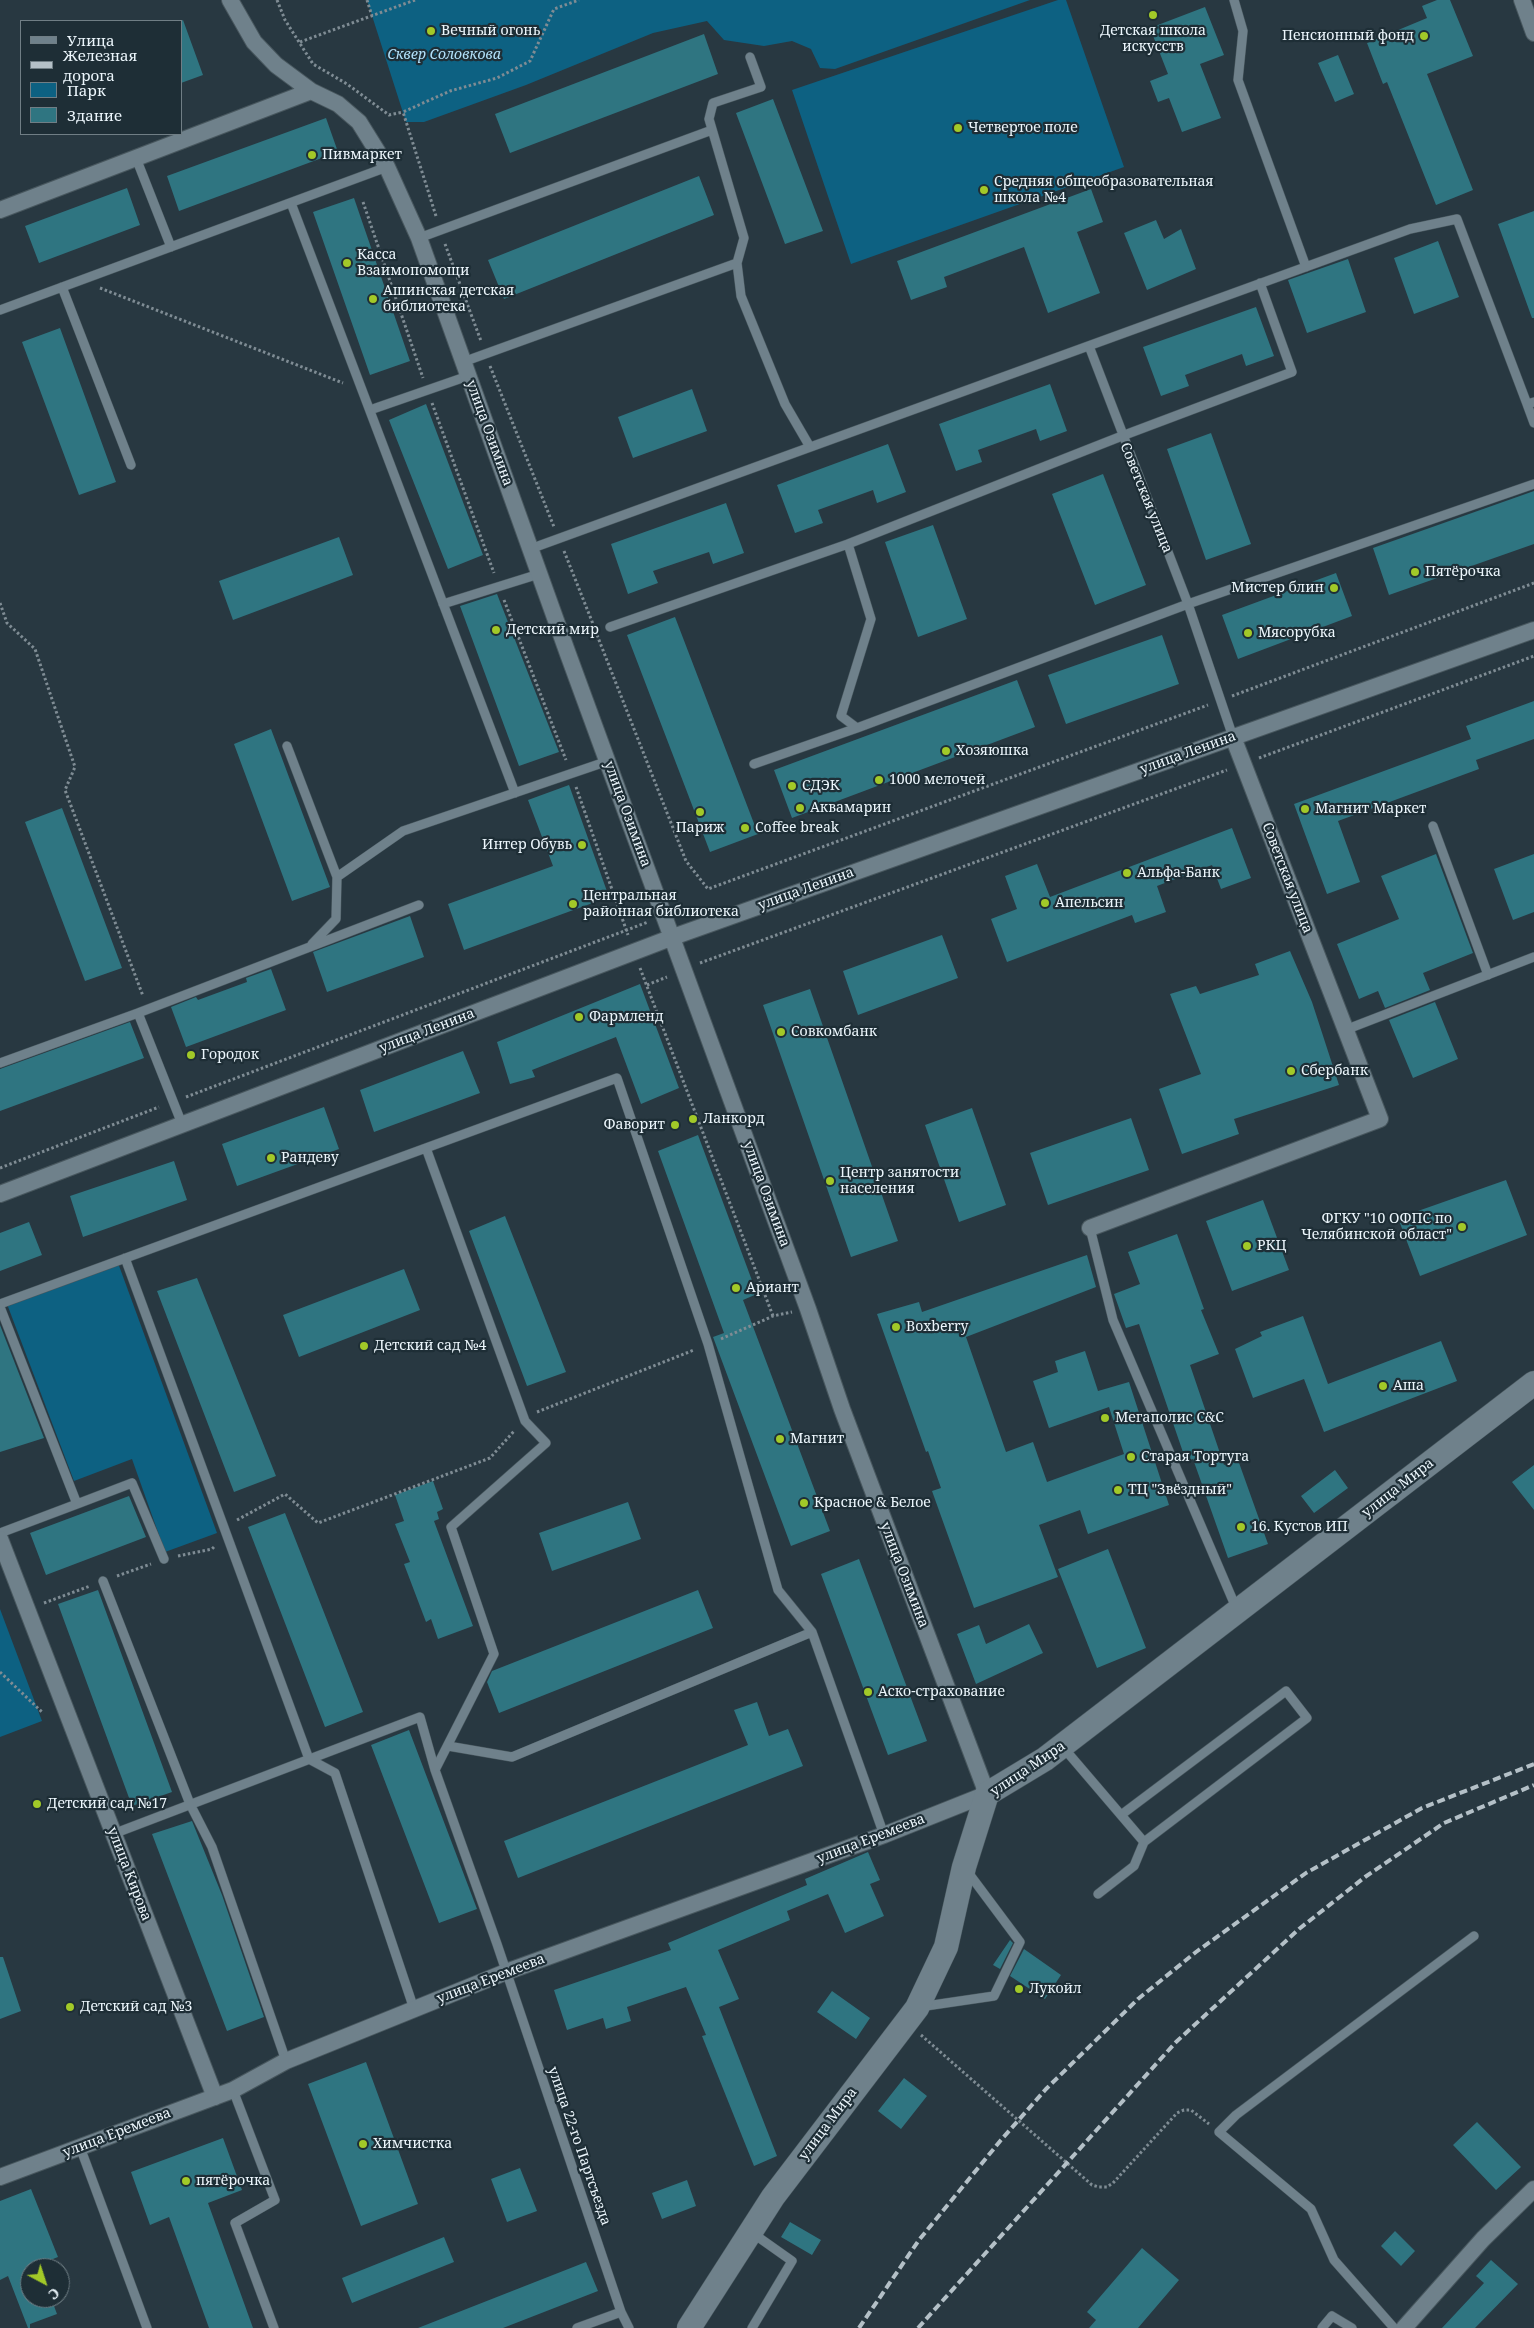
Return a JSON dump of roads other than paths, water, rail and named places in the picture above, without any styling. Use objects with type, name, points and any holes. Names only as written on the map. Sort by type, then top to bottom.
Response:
[{"type":"street","name":"улица Озимина","points":[[230,0],[234,11],[254,42],[276,65],[311,91],[338,104],[359,122],[387,168],[419,238],[539,574],[808,1309],[842,1409],[987,1794]]},
{"type":"street","points":[[1522,0],[1534,33]]},
{"type":"street","points":[[0,210],[311,91]]},
{"type":"street","name":"улица Ленина","points":[[0,1194],[673,936],[1534,630]]},
{"type":"street","name":"Советская улица","points":[[1090,1228],[1380,1119],[1233,736]]},
{"type":"street","name":"улица Мира","points":[[689,2328],[773,2197],[911,2015],[946,1948],[964,1867],[987,1794],[1062,1746],[1534,1383]]},
{"type":"street","name":"улица Кирова","points":[[0,1539],[215,2097]]},
{"type":"street","name":"улица Еремеева","points":[[0,2177],[233,2090],[286,2061],[506,1972],[884,1835],[987,1794]]},
{"type":"street","points":[[1404,2328],[1483,2238],[1534,2189]]},
{"type":"lane","points":[[1234,0],[1243,31],[1238,80],[1306,267]]},
{"type":"lane","points":[[750,57],[761,87],[713,103],[709,118],[744,238],[737,263],[741,296],[785,404],[810,447]]},
{"type":"lane","points":[[419,238],[712,130]]},
{"type":"lane","points":[[136,158],[171,247]]},
{"type":"lane","points":[[0,310],[387,168]]},
{"type":"lane","points":[[291,203],[515,793]]},
{"type":"lane","points":[[530,549],[1410,229],[1457,219],[1530,403],[1534,423]]},
{"type":"lane","points":[[370,410],[466,369],[737,263]]},
{"type":"lane","points":[[610,627],[848,544],[1122,436],[1292,372],[1260,284]]},
{"type":"lane","points":[[62,287],[131,465]]},
{"type":"lane","name":"Советская улица","points":[[1089,346],[1188,604],[1233,736]]},
{"type":"lane","points":[[754,764],[858,728],[1188,604],[1534,484]]},
{"type":"lane","points":[[848,544],[871,619],[841,716],[858,728]]},
{"type":"lane","points":[[443,604],[539,574]]},
{"type":"lane","points":[[287,746],[337,876],[336,919],[312,944]]},
{"type":"lane","points":[[337,876],[403,831],[608,761]]},
{"type":"lane","points":[[1433,826],[1488,975]]},
{"type":"lane","points":[[0,1063],[148,1010],[312,944],[419,905]]},
{"type":"lane","points":[[1345,1030],[1534,957]]},
{"type":"lane","points":[[138,1013],[182,1124]]},
{"type":"lane","points":[[77,1504],[0,1306],[125,1258],[617,1078],[708,1344],[778,1590],[812,1632],[884,1835]]},
{"type":"lane","points":[[426,1148],[525,1421],[546,1443],[451,1527],[494,1654],[435,1770]]},
{"type":"lane","points":[[1090,1228],[1113,1320],[1238,1612]]},
{"type":"lane","points":[[125,1258],[309,1759],[335,1773],[414,2009]]},
{"type":"lane","points":[[0,1533],[132,1483],[164,1559]]},
{"type":"lane","points":[[103,1581],[190,1804],[212,1847],[286,2061]]},
{"type":"lane","points":[[448,1746],[512,1757],[812,1632]]},
{"type":"lane","points":[[1098,1894],[1134,1866],[1144,1842],[1307,1718],[1286,1691],[1121,1815]]},
{"type":"lane","name":"улица 22-го Партсъезда","points":[[309,1759],[420,1717],[435,1770],[506,1972],[621,2312],[629,2328]]},
{"type":"lane","points":[[1062,1746],[1144,1842]]},
{"type":"lane","points":[[113,1834],[309,1759]]},
{"type":"lane","points":[[911,2015],[994,1996],[1020,1942],[964,1867]]},
{"type":"lane","points":[[1394,2328],[1334,2260],[1311,2209],[1219,2132],[1236,2115],[1474,1936]]},
{"type":"lane","points":[[233,2090],[275,2200],[235,2223],[274,2328]]},
{"type":"lane","points":[[80,2147],[148,2328]]},
{"type":"lane","points":[[751,2232],[792,2261],[752,2328]]},
{"type":"lane","points":[[577,2328],[621,2312]]},
{"type":"lane","points":[[1322,2328],[1332,2316],[1352,2328]]},
{"type":"railway","points":[[859,2328],[919,2240],[1001,2140],[1046,2089],[1138,1999],[1196,1952],[1306,1873],[1422,1808],[1534,1764]]},
{"type":"railway","points":[[918,2328],[1176,2042],[1299,1929],[1365,1877],[1444,1823],[1534,1785]]},
{"type":"place","name":"Детская школа искусств","points":[[1153,15]]},
{"type":"place","name":"Вечный огонь","points":[[431,31]]},
{"type":"place","name":"Пенсионный фонд","points":[[1424,36]]},
{"type":"place","name":"Четвертое поле","points":[[958,128]]},
{"type":"place","name":"Пивмаркет","points":[[312,155]]},
{"type":"place","name":"Средняя общеобразовательная школа №4","points":[[984,190]]},
{"type":"place","name":"Касса Взаимопомощи","points":[[347,263]]},
{"type":"place","name":"Ашинская детская библиотека","points":[[373,299]]},
{"type":"place","name":"Пятёрочка","points":[[1415,572]]},
{"type":"place","name":"Мистер блин","points":[[1334,588]]},
{"type":"place","name":"Детский мир","points":[[496,630]]},
{"type":"place","name":"Мясорубка","points":[[1248,633]]},
{"type":"place","name":"Хозяюшка","points":[[946,751]]},
{"type":"place","name":"1000 мелочей","points":[[879,780]]},
{"type":"place","name":"СДЭК","points":[[792,786]]},
{"type":"place","name":"Аквамарин","points":[[800,808]]},
{"type":"place","name":"Магнит Маркет","points":[[1305,809]]},
{"type":"place","name":"Париж","points":[[700,812]]},
{"type":"place","name":"Coffee break","points":[[745,828]]},
{"type":"place","name":"Интер Обувь","points":[[582,845]]},
{"type":"place","name":"Альфа-Банк","points":[[1127,873]]},
{"type":"place","name":"Апельсин","points":[[1045,903]]},
{"type":"place","name":"Центральная районная библиотека","points":[[573,904]]},
{"type":"place","name":"Фармленд","points":[[579,1017]]},
{"type":"place","name":"Совкомбанк","points":[[781,1032]]},
{"type":"place","name":"Городок","points":[[191,1055]]},
{"type":"place","name":"Сбербанк","points":[[1291,1071]]},
{"type":"place","name":"Ланкорд","points":[[693,1119]]},
{"type":"place","name":"Фаворит","points":[[675,1125]]},
{"type":"place","name":"Рандеву","points":[[271,1158]]},
{"type":"place","name":"Центр занятости населения","points":[[830,1181]]},
{"type":"place","name":"ФГКУ \"10 ОФПС по Челябинской област\"","points":[[1462,1227]]},
{"type":"place","name":"РКЦ","points":[[1247,1246]]},
{"type":"place","name":"Ариант","points":[[736,1288]]},
{"type":"place","name":"Boxberry","points":[[896,1327]]},
{"type":"place","name":"Детский сад №4","points":[[364,1346]]},
{"type":"place","name":"Аша","points":[[1383,1386]]},
{"type":"place","name":"Мегаполис C&C","points":[[1105,1418]]},
{"type":"place","name":"Магнит","points":[[780,1439]]},
{"type":"place","name":"Старая Тортуга","points":[[1131,1457]]},
{"type":"place","name":"ТЦ \"Звёздный\"","points":[[1118,1490]]},
{"type":"place","name":"Красное & Белое","points":[[804,1503]]},
{"type":"place","name":"16. Кустов ИП","points":[[1241,1527]]},
{"type":"place","name":"Аско-страхование","points":[[868,1692]]},
{"type":"place","name":"Детский сад №17","points":[[37,1804]]},
{"type":"place","name":"Лукойл","points":[[1019,1989]]},
{"type":"place","name":"Детский сад №3","points":[[70,2007]]},
{"type":"place","name":"Химчистка","points":[[363,2144]]},
{"type":"place","name":"пятёрочка","points":[[186,2181]]},
{"type":"park label","name":"Сквер Соловкова","points":[[444,55]]}]
